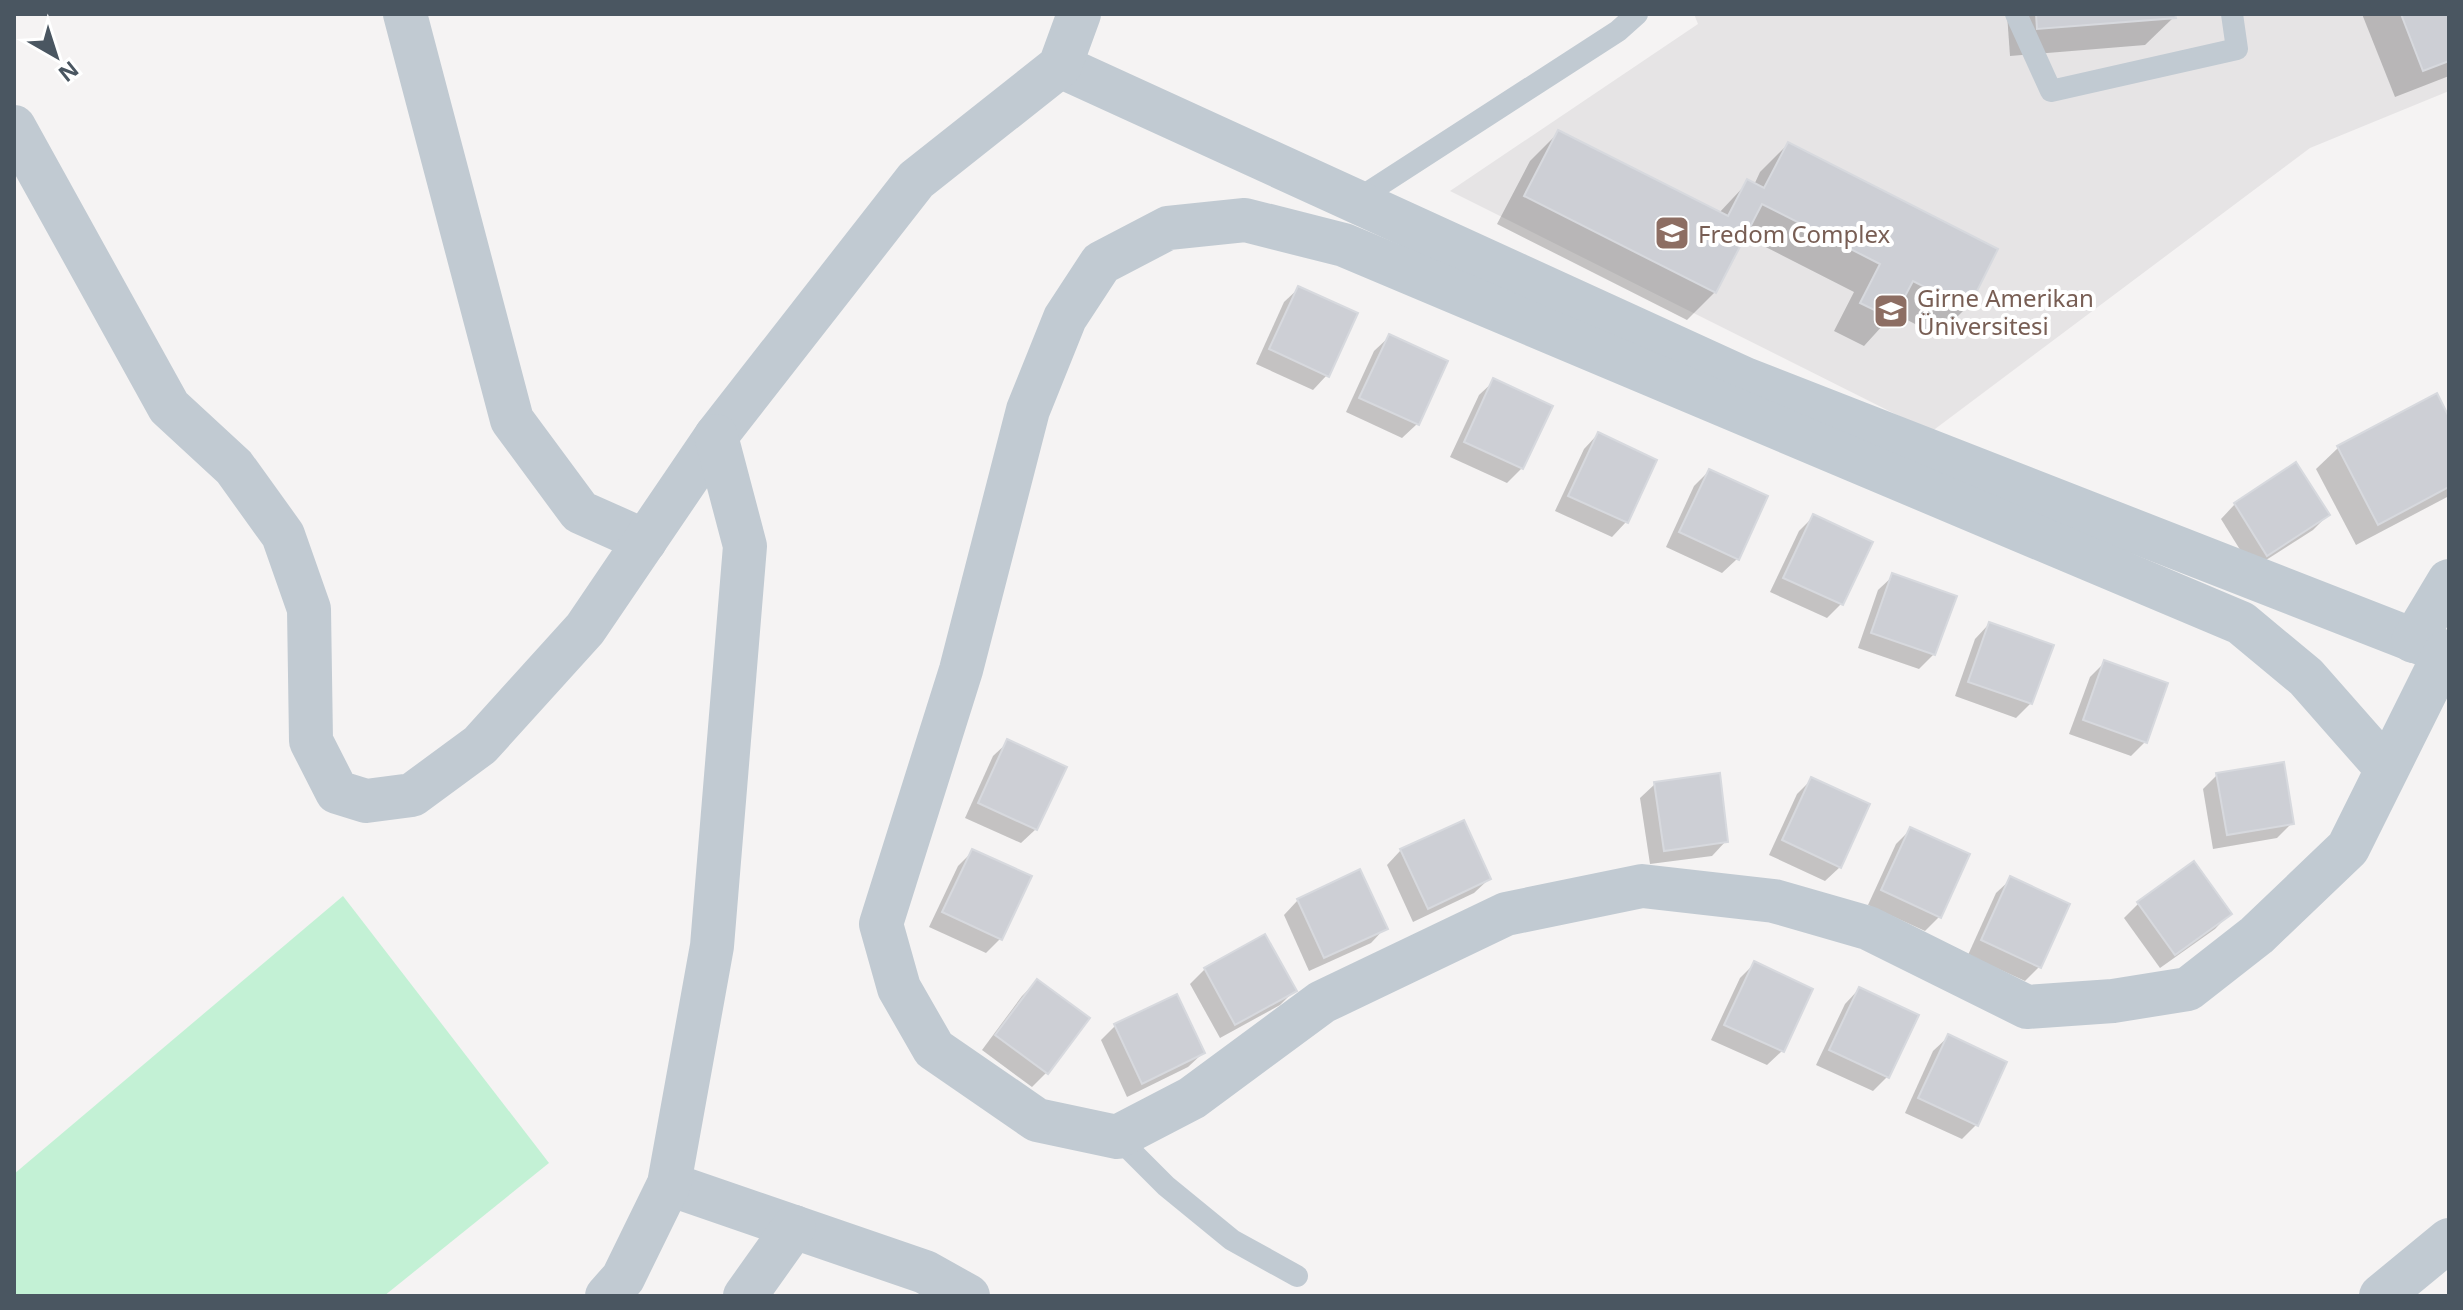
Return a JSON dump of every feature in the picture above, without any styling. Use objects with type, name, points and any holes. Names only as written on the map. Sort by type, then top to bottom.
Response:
[{"type":"street","points":[[405,14],[512,420],[580,512],[645,541]]},
{"type":"street","points":[[14,127],[169,407],[234,467],[283,535],[309,609],[311,741],[337,792],[366,801],[412,795],[480,745],[585,629],[716,436],[916,180],[1060,66],[1079,14]]},
{"type":"street","points":[[1060,66],[1745,379],[2435,649]]},
{"type":"street","points":[[2387,769],[2306,677],[2241,623],[1344,245],[1245,220],[1168,228],[1101,263],[1065,318],[1028,410],[961,670],[881,924],[899,988],[934,1049],[1037,1120],[1117,1137],[1192,1098],[1322,1002],[1350,988],[1506,914],[1642,886],[1774,901],[1868,928],[2027,1007],[2113,1001],[2188,989],[2257,935],[2348,848],[2387,769],[2435,649],[2449,581]]},
{"type":"street","points":[[607,1296],[623,1278],[669,1184],[712,946],[745,546],[716,436]]},
{"type":"street","points":[[669,1184],[925,1272],[968,1296]]},
{"type":"street","points":[[745,1296],[794,1227]]},
{"type":"street","points":[[2381,1296],[2449,1240]]},
{"type":"lane","points":[[1355,201],[1618,31],[1637,14]]},
{"type":"lane","points":[[2016,14],[2051,91],[2237,49],[2232,14]]},
{"type":"lane","points":[[1117,1137],[1166,1186],[1232,1240],[1297,1276]]},
{"type":"shaded area","name":"Girne Amerikan Üniversitesi","points":[[1694,14],[2449,14],[2449,91],[2310,148],[1931,432],[1450,191],[1698,24]]},
{"type":"green space","points":[[343,896],[549,1163],[384,1296],[14,1296],[14,1174]]},
{"type":"building","points":[[2036,14],[2175,14],[2176,18],[2037,29]]},
{"type":"building","points":[[2401,14],[2449,14],[2449,61],[2423,71]]},
{"type":"building","name":"Fredom Complex","points":[[1558,130],[1728,216],[1747,179],[1764,188],[1788,142],[1998,249],[1968,309],[1913,281],[1893,319],[1860,303],[1880,264],[1762,204],[1716,293],[1524,196]]},
{"type":"building","points":[[1298,286],[1358,313],[1329,377],[1269,349]]},
{"type":"building","points":[[1389,334],[1448,361],[1419,425],[1359,398]]},
{"type":"building","points":[[1493,378],[1553,406],[1523,469],[1464,442]]},
{"type":"building","points":[[2437,393],[2449,417],[2449,487],[2378,525],[2337,446]]},
{"type":"building","points":[[1598,432],[1657,460],[1628,523],[1568,496]]},
{"type":"building","points":[[2296,462],[2330,515],[2267,556],[2234,503]]},
{"type":"building","points":[[1709,469],[1768,496],[1739,560],[1679,532]]},
{"type":"building","points":[[1813,514],[1873,542],[1843,605],[1783,578]]},
{"type":"building","points":[[1892,573],[1957,596],[1935,655],[1871,633]]},
{"type":"building","points":[[1989,622],[2054,645],[2032,704],[1968,682]]},
{"type":"building","points":[[2104,660],[2168,683],[2147,743],[2083,720]]},
{"type":"building","points":[[1007,739],[1067,767],[1037,830],[978,803]]},
{"type":"building","points":[[2284,762],[2294,824],[2227,835],[2216,773]]},
{"type":"building","points":[[1720,773],[1728,842],[1664,851],[1654,782]]},
{"type":"building","points":[[1811,777],[1870,804],[1841,868],[1782,840]]},
{"type":"building","points":[[1464,820],[1491,879],[1428,909],[1400,849]]},
{"type":"building","points":[[1910,827],[1970,854],[1941,918],[1881,890]]},
{"type":"building","points":[[972,849],[1032,876],[1002,940],[942,912]]},
{"type":"building","points":[[2194,861],[2232,914],[2175,955],[2137,902]]},
{"type":"building","points":[[1360,869],[1388,929],[1324,958],[1297,899]]},
{"type":"building","points":[[2010,876],[2070,904],[2041,968],[1981,940]]},
{"type":"building","points":[[1265,934],[1297,991],[1235,1025],[1204,968]]},
{"type":"building","points":[[1754,961],[1813,989],[1784,1052],[1724,1025]]},
{"type":"building","points":[[1037,979],[1090,1018],[1048,1074],[995,1035]]},
{"type":"building","points":[[1859,987],[1919,1015],[1889,1078],[1829,1050]]},
{"type":"building","points":[[1177,994],[1205,1053],[1142,1084],[1114,1024]]},
{"type":"building","points":[[1948,1034],[2007,1062],[1978,1126],[1918,1098]]},
{"type":"place","name":"Fredom Complex","points":[[1672,233]]},
{"type":"place","name":"Girne Amerikan Üniversitesi","points":[[1891,311]]}]
